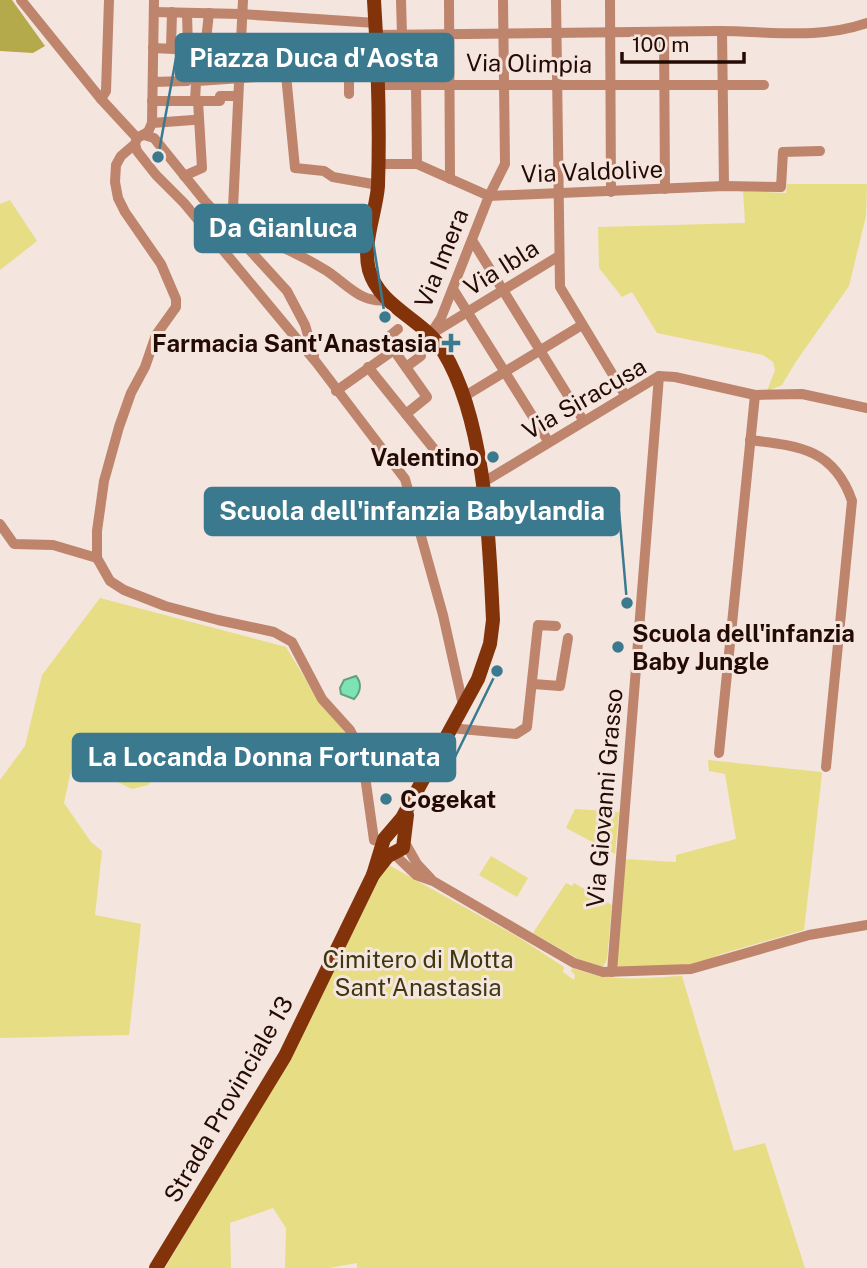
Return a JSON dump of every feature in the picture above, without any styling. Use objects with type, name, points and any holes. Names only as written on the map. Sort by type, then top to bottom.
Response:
[{"type":"main road","points":[[374,0],[378,185],[367,256],[373,279],[388,300],[430,335],[443,350],[465,396],[477,445],[482,483],[490,566],[492,631],[486,661],[450,728]]},
{"type":"main road","name":"Strada Provinciale 13","points":[[156,1268],[285,1056],[373,876],[450,728]]},
{"type":"street","points":[[21,0],[136,141],[137,151],[184,202],[316,362],[405,479],[443,615],[463,705]]},
{"type":"street","points":[[101,99],[106,91],[109,0]]},
{"type":"street","points":[[232,229],[243,0]]},
{"type":"street","points":[[401,0],[402,35]]},
{"type":"street","points":[[449,0],[450,179]]},
{"type":"street","name":"Via Imera","points":[[430,335],[441,318],[489,196],[505,164],[503,0]]},
{"type":"street","points":[[556,0],[560,287],[625,395]]},
{"type":"street","points":[[610,0],[611,192]]},
{"type":"street","points":[[867,23],[831,32],[793,35],[722,31],[402,35],[376,29],[241,14],[172,12],[154,6],[152,123],[116,165],[115,182],[118,198],[125,212],[161,264],[176,299],[176,307],[156,335],[119,427],[104,481],[97,531],[97,558],[115,586],[178,609],[274,632],[292,642],[322,699],[350,730],[359,748],[391,843],[416,875],[433,881],[575,963],[612,972],[691,969],[809,935],[867,925]]},
{"type":"street","points":[[171,48],[172,12]]},
{"type":"street","points":[[187,13],[188,48]]},
{"type":"street","points":[[184,176],[202,168],[195,79],[209,13]]},
{"type":"street","points":[[722,31],[724,186]]},
{"type":"street","points":[[664,32],[665,189]]},
{"type":"street","points":[[153,48],[377,59]]},
{"type":"street","points":[[284,54],[295,168],[324,171],[333,177],[378,185]]},
{"type":"street","points":[[349,58],[349,94]]},
{"type":"street","points":[[403,58],[449,59]]},
{"type":"street","points":[[152,82],[286,75]]},
{"type":"street","points":[[416,84],[417,164]]},
{"type":"street","name":"Via Olimpia","points":[[377,85],[764,85]]},
{"type":"street","points":[[152,101],[220,101],[220,96],[237,96]]},
{"type":"street","points":[[152,123],[193,120]]},
{"type":"street","points":[[136,141],[154,138],[184,176],[288,291],[304,325],[316,362]]},
{"type":"street","name":"Via Valdolive","points":[[378,164],[417,164],[489,196],[724,186],[781,187],[783,152],[820,151]]},
{"type":"street","points":[[165,184],[174,174],[176,166]]},
{"type":"street","points":[[232,229],[258,237],[313,264],[360,296],[375,302],[388,300]]},
{"type":"street","points":[[472,240],[583,420]]},
{"type":"street","name":"Via Ibla","points":[[430,335],[559,256]]},
{"type":"street","points":[[453,289],[548,441]]},
{"type":"street","points":[[294,337],[299,336],[304,325]]},
{"type":"street","points":[[465,396],[582,325]]},
{"type":"street","points":[[398,329],[386,339],[427,397],[406,414]]},
{"type":"street","points":[[336,391],[394,350]]},
{"type":"street","points":[[406,367],[421,356]]},
{"type":"street","points":[[368,367],[438,454]]},
{"type":"street","name":"Via Siracusa","points":[[482,483],[659,376],[676,377],[755,395],[802,394],[867,408]]},
{"type":"street","name":"Via Giovanni Grasso","points":[[612,972],[659,376]]},
{"type":"street","points":[[719,753],[755,395]]},
{"type":"street","points":[[750,440],[810,450],[844,480],[852,502],[827,767]]},
{"type":"street","points":[[0,524],[14,544],[53,545],[97,558]]},
{"type":"street","points":[[450,728],[516,734],[524,731],[527,727],[533,684],[538,625],[556,626]]},
{"type":"street","points":[[533,684],[561,686],[568,638]]},
{"type":"street","points":[[391,843],[433,881]]},
{"type":"street","points":[[366,891],[374,855],[391,843]]},
{"type":"green space","points":[[787,184],[867,184],[866,216],[849,286],[782,385],[767,391],[775,370],[773,362],[763,355],[657,333],[632,292],[622,297],[599,268],[598,227],[745,223],[743,191],[786,193]]},
{"type":"green space","points":[[10,200],[37,241],[0,270],[0,204]]},
{"type":"green space","points":[[100,598],[286,647],[320,703],[347,734],[355,753],[262,752],[213,774],[189,762],[163,768],[148,785],[132,789],[87,767],[71,770],[64,803],[91,842],[102,851],[95,915],[141,924],[129,1035],[0,1038],[0,780],[25,746],[42,675]]},
{"type":"green space","points":[[708,760],[821,772],[804,930],[721,954],[699,964],[619,968],[615,961],[624,859],[676,862],[676,855],[736,839],[725,774],[709,771]]},
{"type":"green space","points":[[575,809],[619,812],[615,854],[566,828]]},
{"type":"green space","points":[[491,856],[528,878],[517,897],[479,875]]},
{"type":"green space","name":"Cimitero di Motta Sant'Anastasia","points":[[385,863],[518,937],[564,967],[563,972],[574,980],[572,968],[614,978],[682,976],[734,1151],[765,1143],[805,1268],[357,1268],[357,1263],[329,1268],[285,1268],[286,1228],[273,1208],[230,1223],[231,1268],[165,1268],[286,1063]]},
{"type":"green space","points":[[566,883],[572,886],[574,883],[612,905],[607,960],[603,967],[578,959],[533,933]]},
{"type":"shaded area","points":[[0,0],[12,0],[45,46],[33,53],[0,51]]},
{"type":"shaded area","points":[[356,676],[360,685],[354,699],[341,694],[340,688],[344,680]]},
{"type":"place","name":"Piazza Duca d'Aosta","points":[[158,157]]},
{"type":"place","name":"Da Gianluca","points":[[385,317]]},
{"type":"place","name":"Farmacia Sant'Anastasia","points":[[451,343]]},
{"type":"place","name":"Valentino","points":[[493,457]]},
{"type":"place","name":"Scuola dell'infanzia Babylandia","points":[[627,603]]},
{"type":"place","name":"Scuola dell'infanzia Baby Jungle","points":[[618,647]]},
{"type":"place","name":"La Locanda Donna Fortunata","points":[[497,671]]},
{"type":"place","name":"Cogekat","points":[[386,799]]}]
